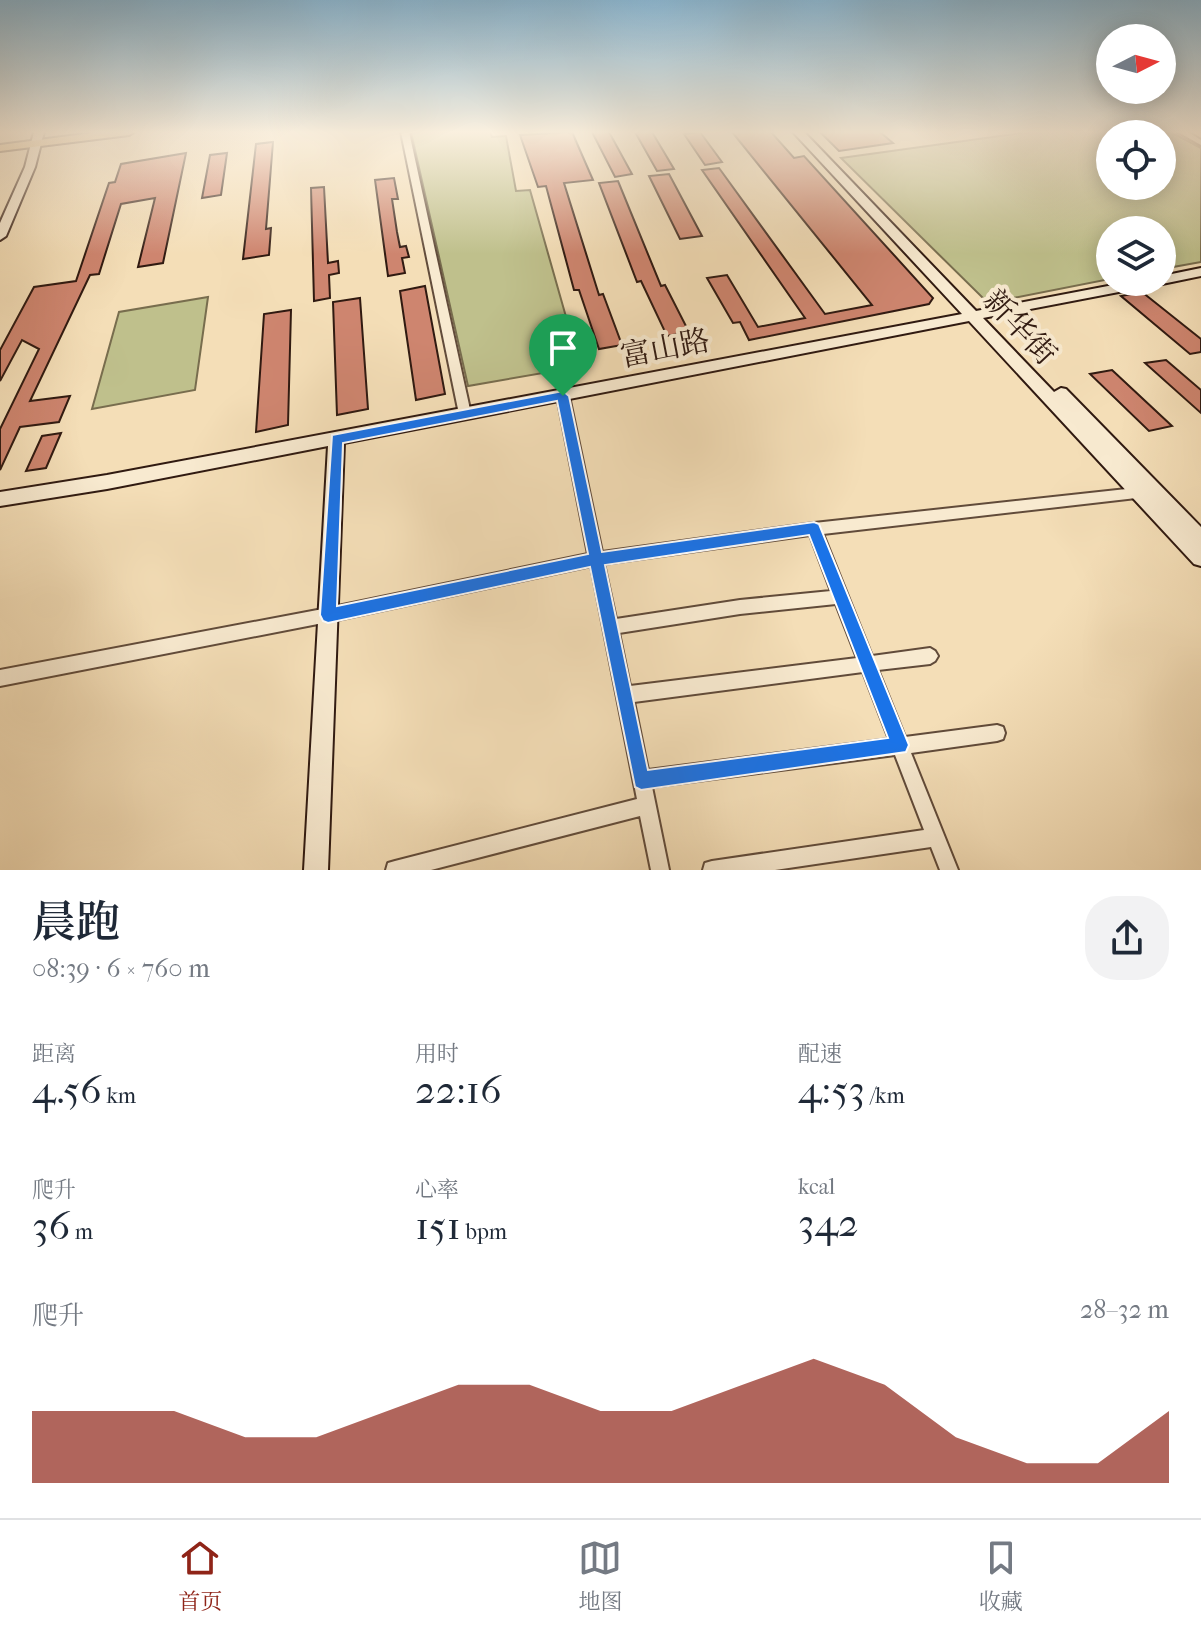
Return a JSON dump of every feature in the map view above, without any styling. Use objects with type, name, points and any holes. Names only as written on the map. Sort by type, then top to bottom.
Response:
[{"type":"street","points":[[0,236],[28,173]]},
{"type":"street","points":[[414,173],[465,414]]},
{"type":"street","name":"新华街","points":[[838,173],[1201,539]]},
{"type":"street","name":"新华街","points":[[848,173],[1201,558]]},
{"type":"street","points":[[1176,277],[1201,272]]},
{"type":"street","name":"富山路","points":[[0,499],[336,439],[1096,293]]},
{"type":"street","points":[[563,396],[660,870]]},
{"type":"street","points":[[316,870],[336,439]]},
{"type":"street","points":[[0,678],[328,615],[596,559],[814,529],[1156,492]]},
{"type":"street","points":[[814,529],[949,870]]},
{"type":"street","points":[[610,627],[740,607],[841,597]]},
{"type":"street","points":[[624,695],[930,656]]},
{"type":"street","points":[[641,780],[997,733]]},
{"type":"street","points":[[395,870],[647,805]]},
{"type":"street","points":[[712,870],[936,837]]},
{"type":"green space","points":[[420,173],[513,173],[516,191],[530,190],[576,352],[569,354],[572,368],[468,386]]},
{"type":"green space","points":[[856,173],[1096,173],[1096,200],[1176,200],[1176,173],[1201,173],[1201,262],[1176,266],[1176,216],[1096,216],[1096,282],[988,303]]},
{"type":"green space","points":[[208,297],[195,390],[92,409],[119,312]]},
{"type":"building","points":[[118,173],[182,173],[163,263],[138,267],[155,198],[121,204],[99,274],[90,275],[30,401],[70,396],[59,422],[20,427],[0,470],[0,429],[39,349],[22,340],[0,381],[0,350],[34,287],[76,281],[109,183],[115,182]]},
{"type":"building","points":[[207,173],[224,173],[221,195],[202,198]]},
{"type":"building","points":[[253,173],[271,173],[266,229],[271,228],[269,255],[243,259]]},
{"type":"building","points":[[533,173],[590,173],[593,180],[564,183],[599,295],[603,294],[622,345],[599,349],[579,290],[574,290],[546,186],[538,187]]},
{"type":"building","points":[[613,173],[632,174],[615,177]]},
{"type":"building","points":[[704,173],[722,173],[825,314],[872,305],[765,173],[819,173],[933,298],[929,304],[749,340],[740,322],[733,323],[707,278],[727,275],[758,327],[805,318]]},
{"type":"building","points":[[669,174],[702,236],[680,239],[649,176]]},
{"type":"building","points":[[394,178],[398,199],[392,199],[397,232],[400,247],[406,246],[409,257],[402,258],[405,273],[388,276],[375,180]]},
{"type":"building","points":[[618,181],[661,286],[665,285],[689,332],[667,336],[641,281],[637,282],[599,183]]},
{"type":"building","points":[[324,187],[328,263],[338,261],[339,273],[329,275],[330,298],[314,301],[311,188]]},
{"type":"building","points":[[425,286],[445,394],[416,400],[400,291]]},
{"type":"building","points":[[1121,296],[1147,296],[1201,339],[1201,352],[1190,354]]},
{"type":"building","points":[[360,298],[368,409],[337,415],[333,302]]},
{"type":"building","points":[[291,310],[288,425],[256,432],[264,314]]},
{"type":"building","points":[[1166,360],[1201,390],[1201,413],[1145,363]]},
{"type":"building","points":[[1112,370],[1172,426],[1149,431],[1090,374]]},
{"type":"building","points":[[61,433],[46,468],[26,471],[42,436]]},
{"type":"route","points":[[563,396],[336,439],[328,615],[596,559],[641,780],[900,745],[814,529],[596,559],[563,396]]}]
